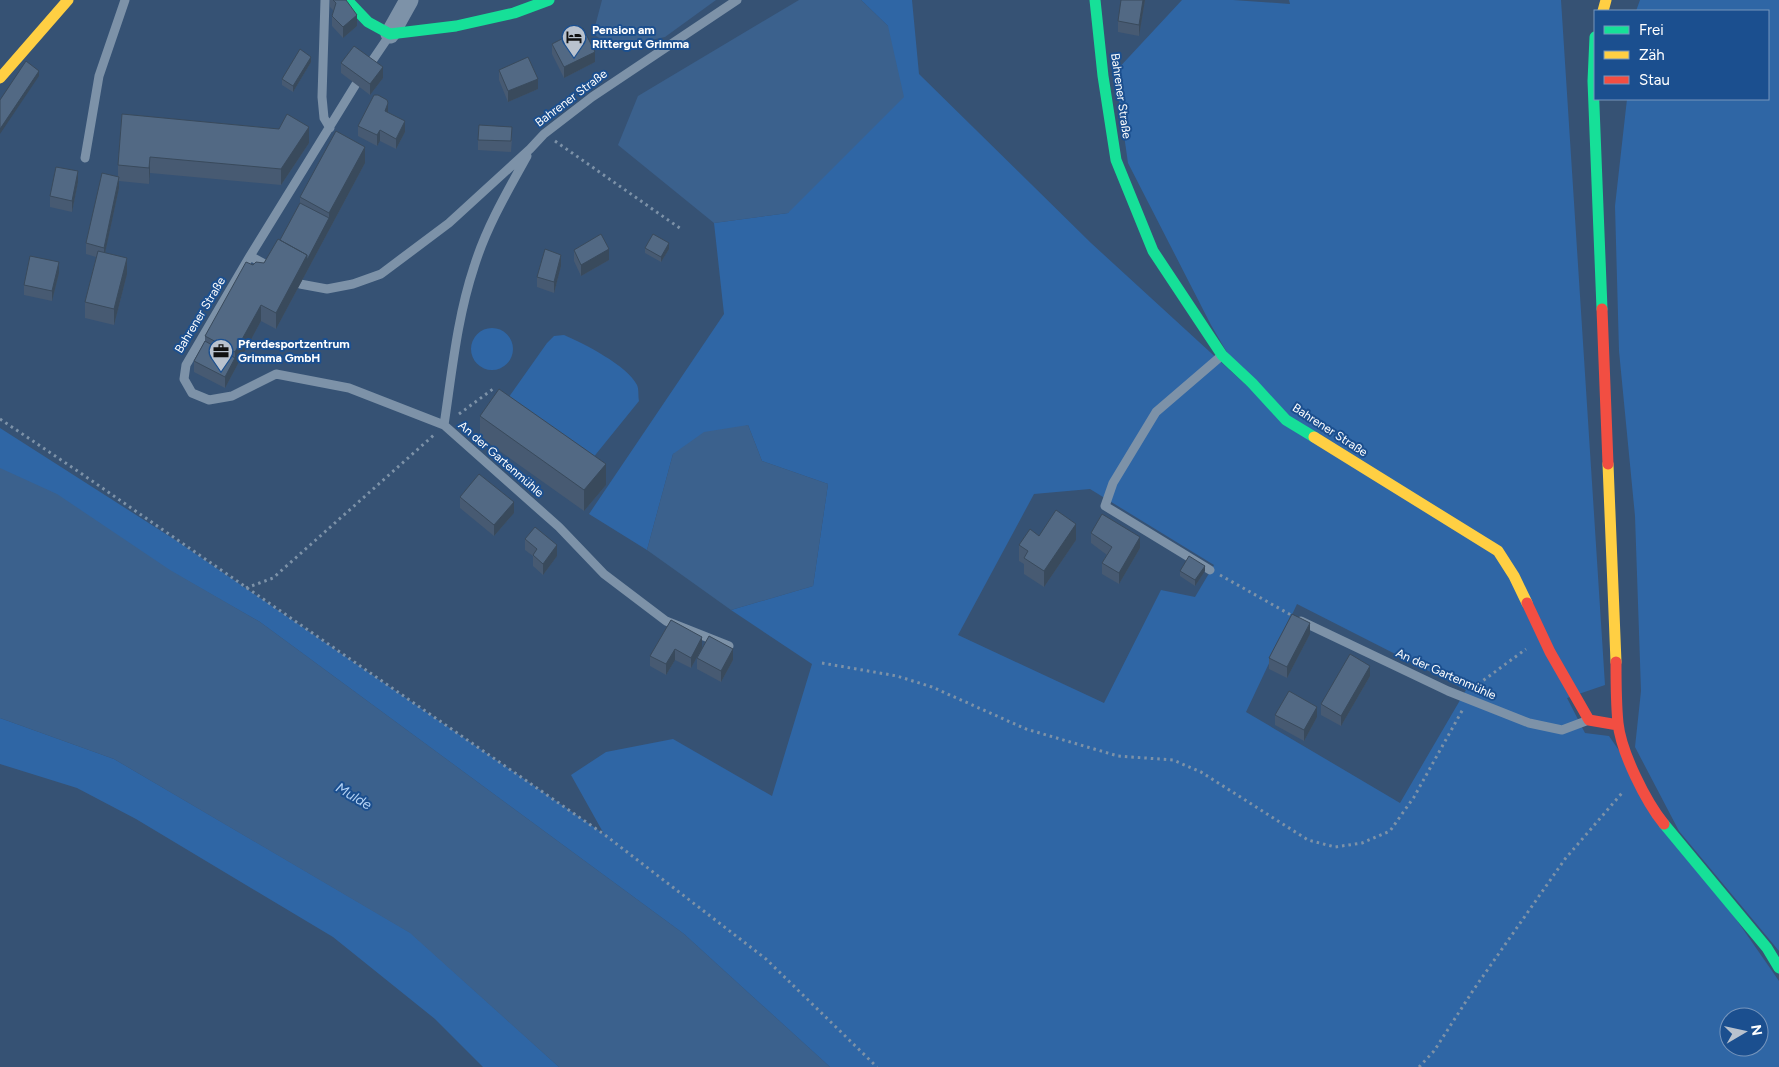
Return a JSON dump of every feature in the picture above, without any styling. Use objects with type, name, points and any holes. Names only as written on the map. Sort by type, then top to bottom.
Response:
[{"type":"street","points":[[0,78],[68,0]]},
{"type":"street","points":[[347,0],[368,22],[390,34],[456,26],[514,13],[549,0]]},
{"type":"street","points":[[390,34],[409,0]]},
{"type":"street","name":"Bahrener Straße","points":[[1095,0],[1116,160],[1153,251],[1222,355],[1252,383],[1286,420],[1498,551],[1514,576],[1543,636],[1589,720]]},
{"type":"street","points":[[1594,60],[1593,82],[1618,725],[1636,777],[1656,814],[1766,948],[1779,968]]},
{"type":"street","points":[[1589,720],[1618,725]]},
{"type":"lane","points":[[85,158],[99,76],[125,0]]},
{"type":"lane","points":[[325,0],[322,97],[324,118],[330,128]]},
{"type":"lane","name":"Bahrener Straße","points":[[300,284],[326,289],[353,284],[381,274],[449,223],[544,134],[592,97],[736,0]]},
{"type":"lane","points":[[368,67],[390,34]]},
{"type":"lane","name":"Bahrener Straße","points":[[356,84],[250,256],[186,365],[184,379],[192,393],[209,400],[232,396],[276,374],[349,388],[444,425]]},
{"type":"lane","name":"An der Gartenmühle","points":[[530,149],[495,214],[474,266],[460,318],[444,425],[559,527],[604,574],[666,622],[729,646]]},
{"type":"lane","points":[[250,256],[270,267]]},
{"type":"lane","points":[[1210,570],[1105,506],[1113,483],[1156,412],[1222,355]]},
{"type":"lane","name":"An der Gartenmühle","points":[[1298,619],[1468,699],[1530,723],[1562,730],[1589,720]]},
{"type":"path","points":[[544,134],[681,229]]},
{"type":"path","points":[[246,588],[272,578],[444,425],[493,389]]},
{"type":"path","points":[[0,419],[612,841],[766,959],[877,1067]]},
{"type":"path","points":[[1210,570],[1298,619]]},
{"type":"path","points":[[822,663],[897,676],[932,687],[1026,729],[1118,756],[1173,760],[1201,772],[1308,840],[1335,847],[1362,844],[1390,831],[1414,797],[1473,688],[1543,636]]},
{"type":"path","points":[[1419,1067],[1434,1051],[1474,989],[1565,859],[1636,777]]},
{"type":"shaded area","points":[[861,0],[912,0],[919,74],[1091,243],[1246,385],[1211,325],[1128,163],[1115,72],[1182,0],[1233,0],[1290,4],[1289,0],[1561,0],[1605,685],[1567,698],[1585,733],[1609,736],[1779,981],[1779,1067],[830,1067],[684,934],[260,622],[0,474],[0,428],[180,543],[604,834],[571,775],[606,752],[673,739],[772,796],[812,664],[731,610],[813,586],[828,484],[762,461],[748,425],[673,454],[647,550],[589,514],[724,314],[714,223],[788,213],[888,26]],"holes":[[[1090,489],[1214,565],[1195,597],[1161,590],[1104,703],[958,635],[1034,494]],[[1297,604],[1466,690],[1400,803],[1246,712]]]},
{"type":"shaded area","points":[[1640,0],[1779,0],[1779,951],[1679,831],[1635,747],[1641,691],[1635,516],[1619,351],[1615,206],[1627,100],[1769,100],[1769,10],[1636,10]]},
{"type":"shaded area","points":[[488,328],[496,328],[507,334],[513,349],[507,364],[496,370],[488,370],[477,364],[471,353],[471,345],[477,334]]},
{"type":"shaded area","points":[[564,335],[593,349],[615,363],[632,378],[638,387],[639,401],[592,459],[506,401],[547,343],[554,336]]},
{"type":"shaded area","points":[[0,718],[114,759],[411,933],[559,1067],[483,1067],[435,1019],[333,937],[136,819],[77,788],[0,764]]},
{"type":"water","points":[[602,0],[716,0],[665,37],[615,48],[593,34]]},
{"type":"water","points":[[799,0],[861,0],[888,26],[904,97],[788,213],[714,223],[618,145],[638,96]]},
{"type":"water","points":[[748,425],[762,461],[828,484],[813,586],[731,610],[647,550],[673,454],[704,432]]},
{"type":"water","name":"Mulde","points":[[0,468],[57,494],[170,570],[260,622],[684,934],[830,1067],[559,1067],[410,933],[114,759],[0,718]]},
{"type":"building","points":[[333,0],[346,0],[357,15],[343,27],[332,16],[336,3]]},
{"type":"building","points":[[1121,0],[1143,0],[1139,25],[1118,21]]},
{"type":"building","points":[[583,28],[595,52],[564,67],[552,44]]},
{"type":"building","points":[[354,46],[383,67],[370,84],[341,63]]},
{"type":"building","points":[[300,49],[311,57],[293,86],[282,79]]},
{"type":"building","points":[[528,57],[538,79],[508,91],[499,70]]},
{"type":"building","points":[[26,61],[39,71],[0,129],[0,100]]},
{"type":"building","points":[[374,95],[387,100],[388,103],[385,111],[405,121],[396,139],[380,130],[377,135],[358,126]]},
{"type":"building","points":[[122,114],[279,129],[287,114],[309,127],[281,169],[150,157],[149,168],[118,165]]},
{"type":"building","points":[[479,125],[512,127],[511,141],[478,140]]},
{"type":"building","points":[[336,131],[365,147],[329,213],[300,197]]},
{"type":"building","points":[[56,167],[78,171],[72,201],[50,196]]},
{"type":"building","points":[[102,173],[119,177],[104,248],[86,243]]},
{"type":"building","points":[[300,203],[329,218],[307,260],[307,255],[280,240]]},
{"type":"building","points":[[601,234],[609,249],[581,265],[574,250]]},
{"type":"building","points":[[653,234],[669,243],[661,257],[645,248]]},
{"type":"building","points":[[278,239],[307,255],[276,313],[261,305],[235,352],[205,336],[246,262],[253,265],[256,262],[264,263]]},
{"type":"building","points":[[545,249],[561,255],[554,282],[537,277]]},
{"type":"building","points":[[98,251],[127,258],[114,309],[85,302]]},
{"type":"building","points":[[30,256],[59,262],[52,291],[24,285]]},
{"type":"building","points":[[205,341],[235,358],[225,377],[194,361]]},
{"type":"building","points":[[499,389],[606,464],[584,490],[480,416]]},
{"type":"building","points":[[479,474],[514,502],[494,525],[460,497]]},
{"type":"building","points":[[1056,510],[1076,524],[1044,571],[1024,558],[1028,551],[1019,545],[1030,529],[1039,536]]},
{"type":"building","points":[[1102,514],[1140,537],[1119,573],[1102,563],[1112,547],[1091,533]]},
{"type":"building","points":[[535,527],[557,545],[543,564],[533,555],[537,549],[525,539]]},
{"type":"building","points":[[1189,556],[1205,566],[1195,580],[1180,571]]},
{"type":"building","points":[[1292,614],[1310,623],[1287,667],[1269,658]]},
{"type":"building","points":[[671,620],[702,637],[691,658],[675,649],[666,664],[650,656]]},
{"type":"building","points":[[709,636],[733,649],[721,671],[697,658]]},
{"type":"building","points":[[1350,654],[1370,666],[1341,716],[1321,704]]},
{"type":"building","points":[[1289,691],[1317,707],[1304,730],[1275,715]]},
{"type":"traffic: fast","points":[[347,0],[368,22],[390,34],[456,26],[514,13],[549,0]]},
{"type":"traffic: fast","points":[[1095,0],[1103,76],[1116,160],[1153,251],[1222,355],[1252,383],[1286,420],[1314,437]]},
{"type":"traffic: fast","points":[[1594,59],[1593,81],[1602,309]]},
{"type":"traffic: fast","points":[[1664,824],[1767,948],[1779,968]]},
{"type":"traffic: slow","points":[[0,78],[68,0]]},
{"type":"traffic: slow","points":[[1603,10],[1606,0]]},
{"type":"traffic: slow","points":[[1314,437],[1498,551],[1514,576],[1527,603]]},
{"type":"traffic: slow","points":[[1608,464],[1616,662]]},
{"type":"traffic: jam","points":[[1602,309],[1608,464]]},
{"type":"traffic: jam","points":[[1527,603],[1550,652],[1589,720],[1618,725]]},
{"type":"traffic: jam","points":[[1616,662],[1616,700],[1620,735],[1635,776],[1664,824]]},
{"type":"place","name":"Pension am Rittergut Grimma","points":[[574,58]]},
{"type":"place","name":"Pferdesportzentrum Grimma GmbH","points":[[221,372]]}]
